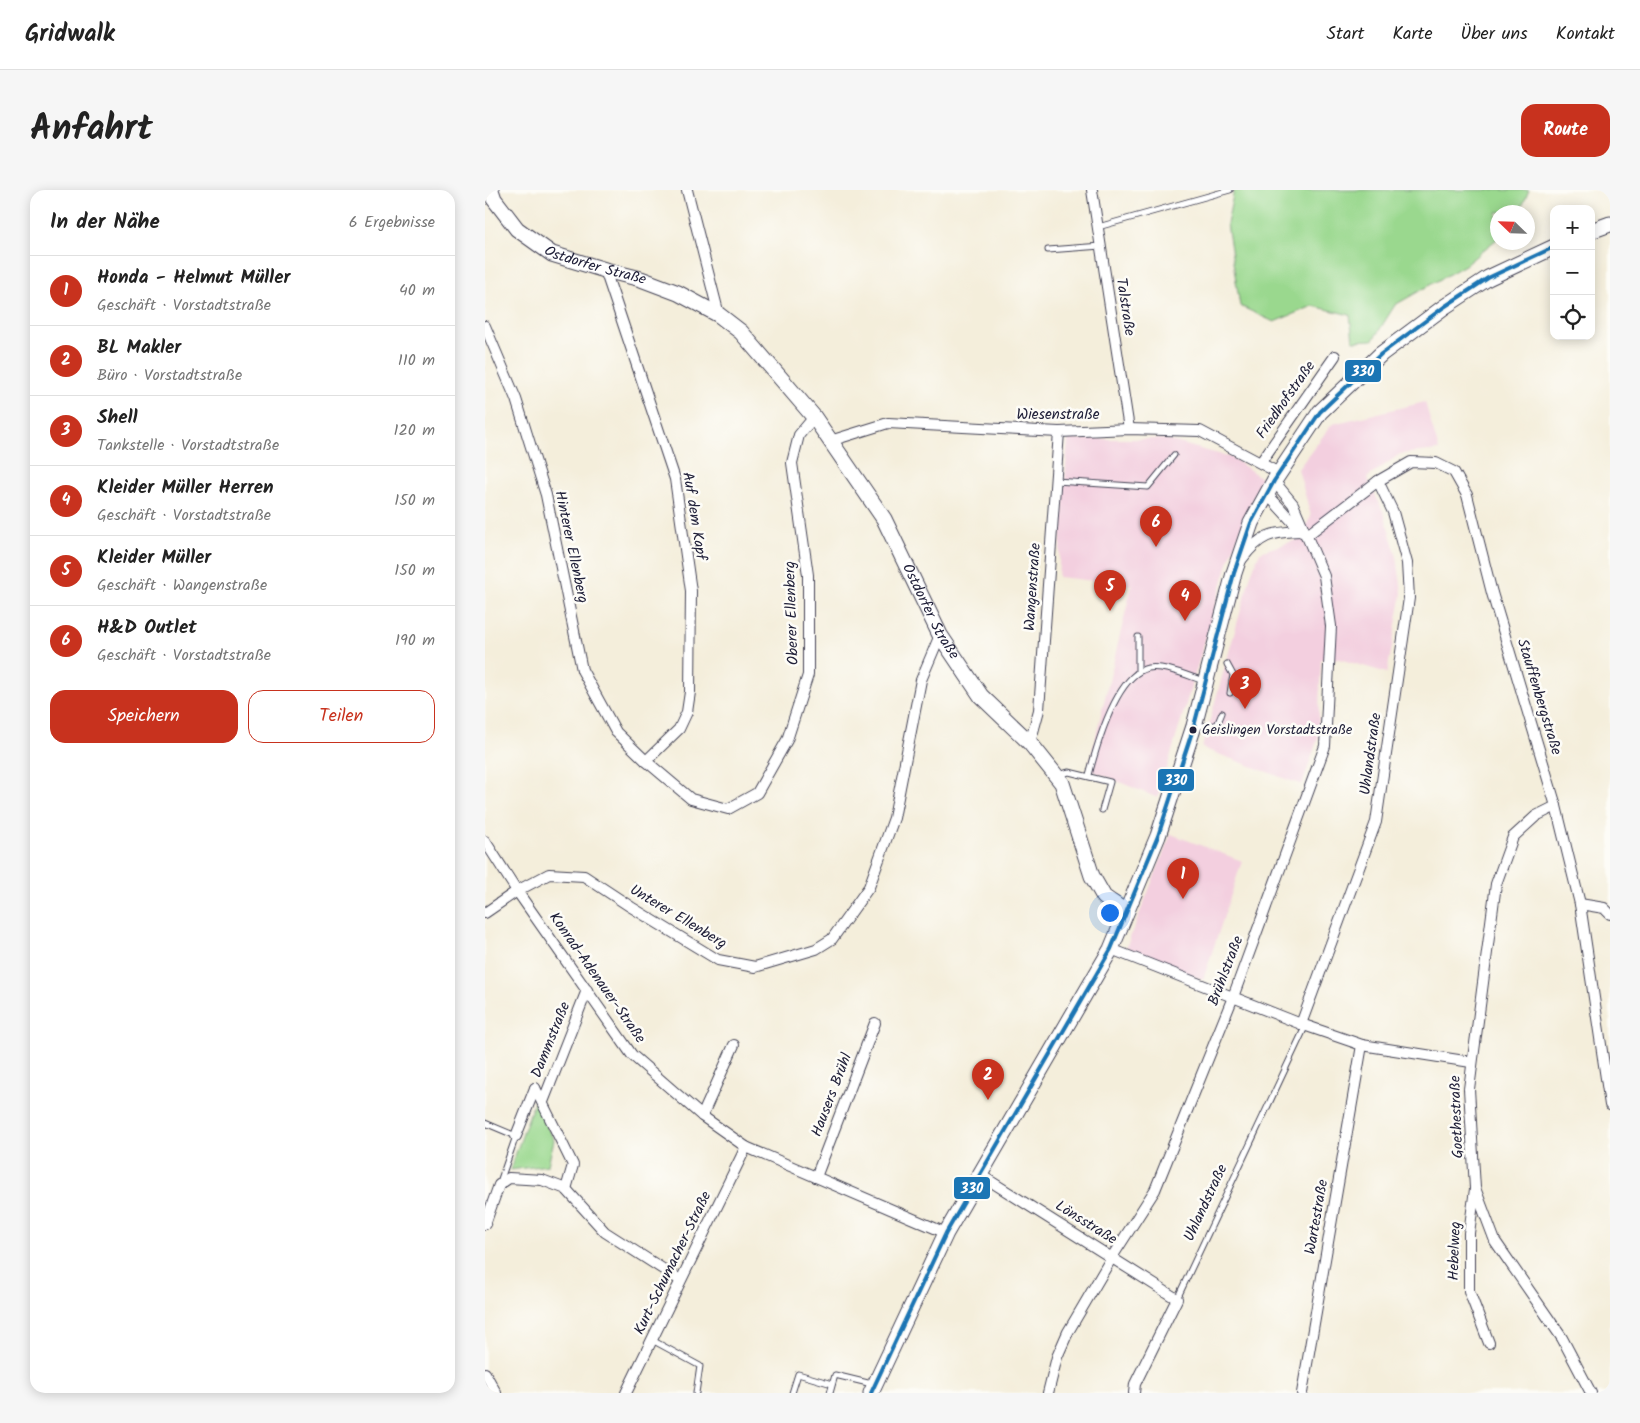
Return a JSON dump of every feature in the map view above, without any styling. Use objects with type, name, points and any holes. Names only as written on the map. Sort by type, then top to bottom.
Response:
[{"type":"main road","name":"Ostdorfer Straße","points":[[491,190],[494,199],[517,229],[552,254],[641,279],[678,293],[719,315],[741,332],[814,417],[884,519],[940,635],[981,696],[1031,743],[1062,782],[1092,876],[1104,897],[1126,912]]},
{"type":"main road","points":[[1595,230],[1610,224]]},
{"type":"main road","points":[[873,1389],[946,1233],[1111,949],[1157,836],[1194,726],[1236,566],[1251,523],[1273,483],[1321,412],[1381,354],[1405,334],[1488,278],[1550,249]]},
{"type":"street","points":[[687,190],[719,315]]},
{"type":"street","name":"Talstraße","points":[[1092,190],[1129,429]]},
{"type":"street","name":"Auf dem Kapf","points":[[605,270],[675,479],[691,591],[690,692],[687,712],[679,729],[646,761]]},
{"type":"street","name":"Hinterer Ellenberg","points":[[486,330],[516,399],[546,495],[582,670],[616,732],[646,761]]},
{"type":"street","name":"Friedhofstraße","points":[[1261,462],[1335,356]]},
{"type":"street","name":"Oberer Ellenberg","points":[[646,761],[691,799],[728,809],[757,793],[787,740],[809,675],[808,575],[792,463],[799,435],[814,417]]},
{"type":"street","name":"Wiesenstraße","points":[[830,441],[888,424],[1059,432],[1129,429],[1200,431],[1261,462],[1273,483]]},
{"type":"street","name":"Wangenstraße","points":[[1031,743],[1039,710],[1059,432]]},
{"type":"street","name":"Stauffenbergstraße","points":[[1303,534],[1378,481],[1411,462],[1436,463],[1454,472],[1467,495],[1492,593],[1556,806],[1580,904],[1610,1105]]},
{"type":"street","name":"Uhlandstraße","points":[[1303,1025],[1376,822],[1408,607],[1407,563],[1393,512],[1378,481]]},
{"type":"street","name":"Brühlstraße","points":[[1273,483],[1293,504],[1303,534]]},
{"type":"street","name":"Brühlstraße","points":[[1048,1393],[1057,1357],[1068,1332],[1112,1257],[1155,1190],[1233,997],[1325,746],[1331,626],[1324,576],[1303,534],[1273,483]]},
{"type":"street","points":[[1236,566],[1263,537],[1277,533],[1303,534]]},
{"type":"street","name":"Unterer Ellenberg","points":[[485,913],[517,891],[549,874],[584,876],[718,960],[755,967],[816,949],[832,939],[869,887],[894,818],[921,680],[940,635]]},
{"type":"street","name":"Goethestraße","points":[[1556,806],[1536,816],[1513,837],[1496,884],[1471,1062],[1469,1089],[1475,1188],[1495,1240],[1562,1338],[1591,1393]]},
{"type":"street","name":"Konrad-Adenauer-Straße","points":[[485,841],[517,891],[632,1055],[702,1116],[746,1148],[946,1233]]},
{"type":"street","points":[[1580,904],[1604,908],[1610,914]]},
{"type":"street","points":[[1111,949],[1303,1025],[1362,1046],[1471,1062]]},
{"type":"street","name":"Dammstraße","points":[[543,1102],[587,990]]},
{"type":"street","name":"Hausers Brühl","points":[[816,1177],[875,1023]]},
{"type":"street","points":[[702,1116],[734,1045]]},
{"type":"street","name":"Wartestraße","points":[[1302,1393],[1362,1046]]},
{"type":"street","name":"Dammstraße","points":[[516,1136],[535,1088],[543,1102]]},
{"type":"street","points":[[543,1102],[573,1165],[565,1189]]},
{"type":"street","name":"Kurt-Schumacher-Straße","points":[[627,1393],[746,1148]]},
{"type":"street","name":"Lönsstraße","points":[[979,1174],[1177,1299]]},
{"type":"street","points":[[485,1224],[499,1185],[509,1178],[542,1180],[565,1189],[605,1232],[681,1280]]},
{"type":"street","name":"Hebelweg","points":[[1475,1188],[1469,1233],[1469,1291],[1489,1342]]},
{"type":"street","name":"Uhlandstraße","points":[[1133,1393],[1135,1384],[1177,1299]]},
{"type":"street","points":[[485,1373],[496,1393]]},
{"type":"lane","points":[[1098,227],[1230,190]]},
{"type":"lane","points":[[1048,250],[1101,246]]},
{"type":"lane","points":[[1056,481],[1148,487],[1174,455]]},
{"type":"lane","points":[[1138,637],[1138,672]]},
{"type":"lane","points":[[1227,664],[1233,675],[1231,693]]},
{"type":"lane","points":[[1089,775],[1098,742],[1115,703],[1128,681],[1138,672],[1149,668],[1160,668],[1207,682]]},
{"type":"lane","points":[[1194,726],[1217,725],[1222,713]]},
{"type":"lane","points":[[1056,775],[1069,772],[1089,775],[1111,782],[1102,810]]},
{"type":"lane","name":"Uhlandstraße","points":[[1177,1299],[1303,1025]]},
{"type":"lane","points":[[485,1122],[516,1136],[499,1185]]},
{"type":"lane","points":[[652,1340],[700,1366],[696,1393]]},
{"type":"lane","points":[[792,1393],[798,1374],[832,1384]]},
{"type":"lane","points":[[830,1393],[835,1375],[873,1389]]},
{"type":"shaded area","points":[[1425,402],[1439,450],[1400,454],[1367,478],[1384,513],[1397,557],[1402,593],[1387,673],[1339,659],[1321,659],[1318,738],[1302,785],[1202,748],[1251,574],[1260,552],[1299,539],[1311,516],[1298,469],[1332,424]]},
{"type":"shaded area","points":[[1068,439],[1164,439],[1233,458],[1261,478],[1229,560],[1158,798],[1088,769],[1132,585],[1058,577]]},
{"type":"shaded area","points":[[1171,834],[1242,861],[1203,980],[1126,948]]},
{"type":"green space","points":[[1234,190],[1529,190],[1523,205],[1490,205],[1490,245],[1465,265],[1395,305],[1373,340],[1353,341],[1350,315],[1313,306],[1274,322],[1240,306],[1227,224]]},
{"type":"green space","points":[[534,1102],[554,1140],[548,1165],[510,1170]]},
{"type":"transit line","name":"330","points":[[871,1393],[946,1233],[1111,949],[1158,836],[1194,726],[1234,573],[1251,523],[1274,481],[1320,412],[1381,354],[1444,307],[1488,278],[1550,249]]},
{"type":"place","name":"H&D Outlet","points":[[1156,547]]},
{"type":"place","name":"Kleider Müller","points":[[1110,611]]},
{"type":"place","name":"Kleider Müller Herren","points":[[1185,621]]},
{"type":"place","name":"Shell","points":[[1245,709]]},
{"type":"place","name":"Geislingen Vorstadtstraße","points":[[1193,730]]},
{"type":"place","name":"Honda - Helmut Müller","points":[[1183,899]]},
{"type":"place","name":"BL Makler","points":[[988,1100]]}]
